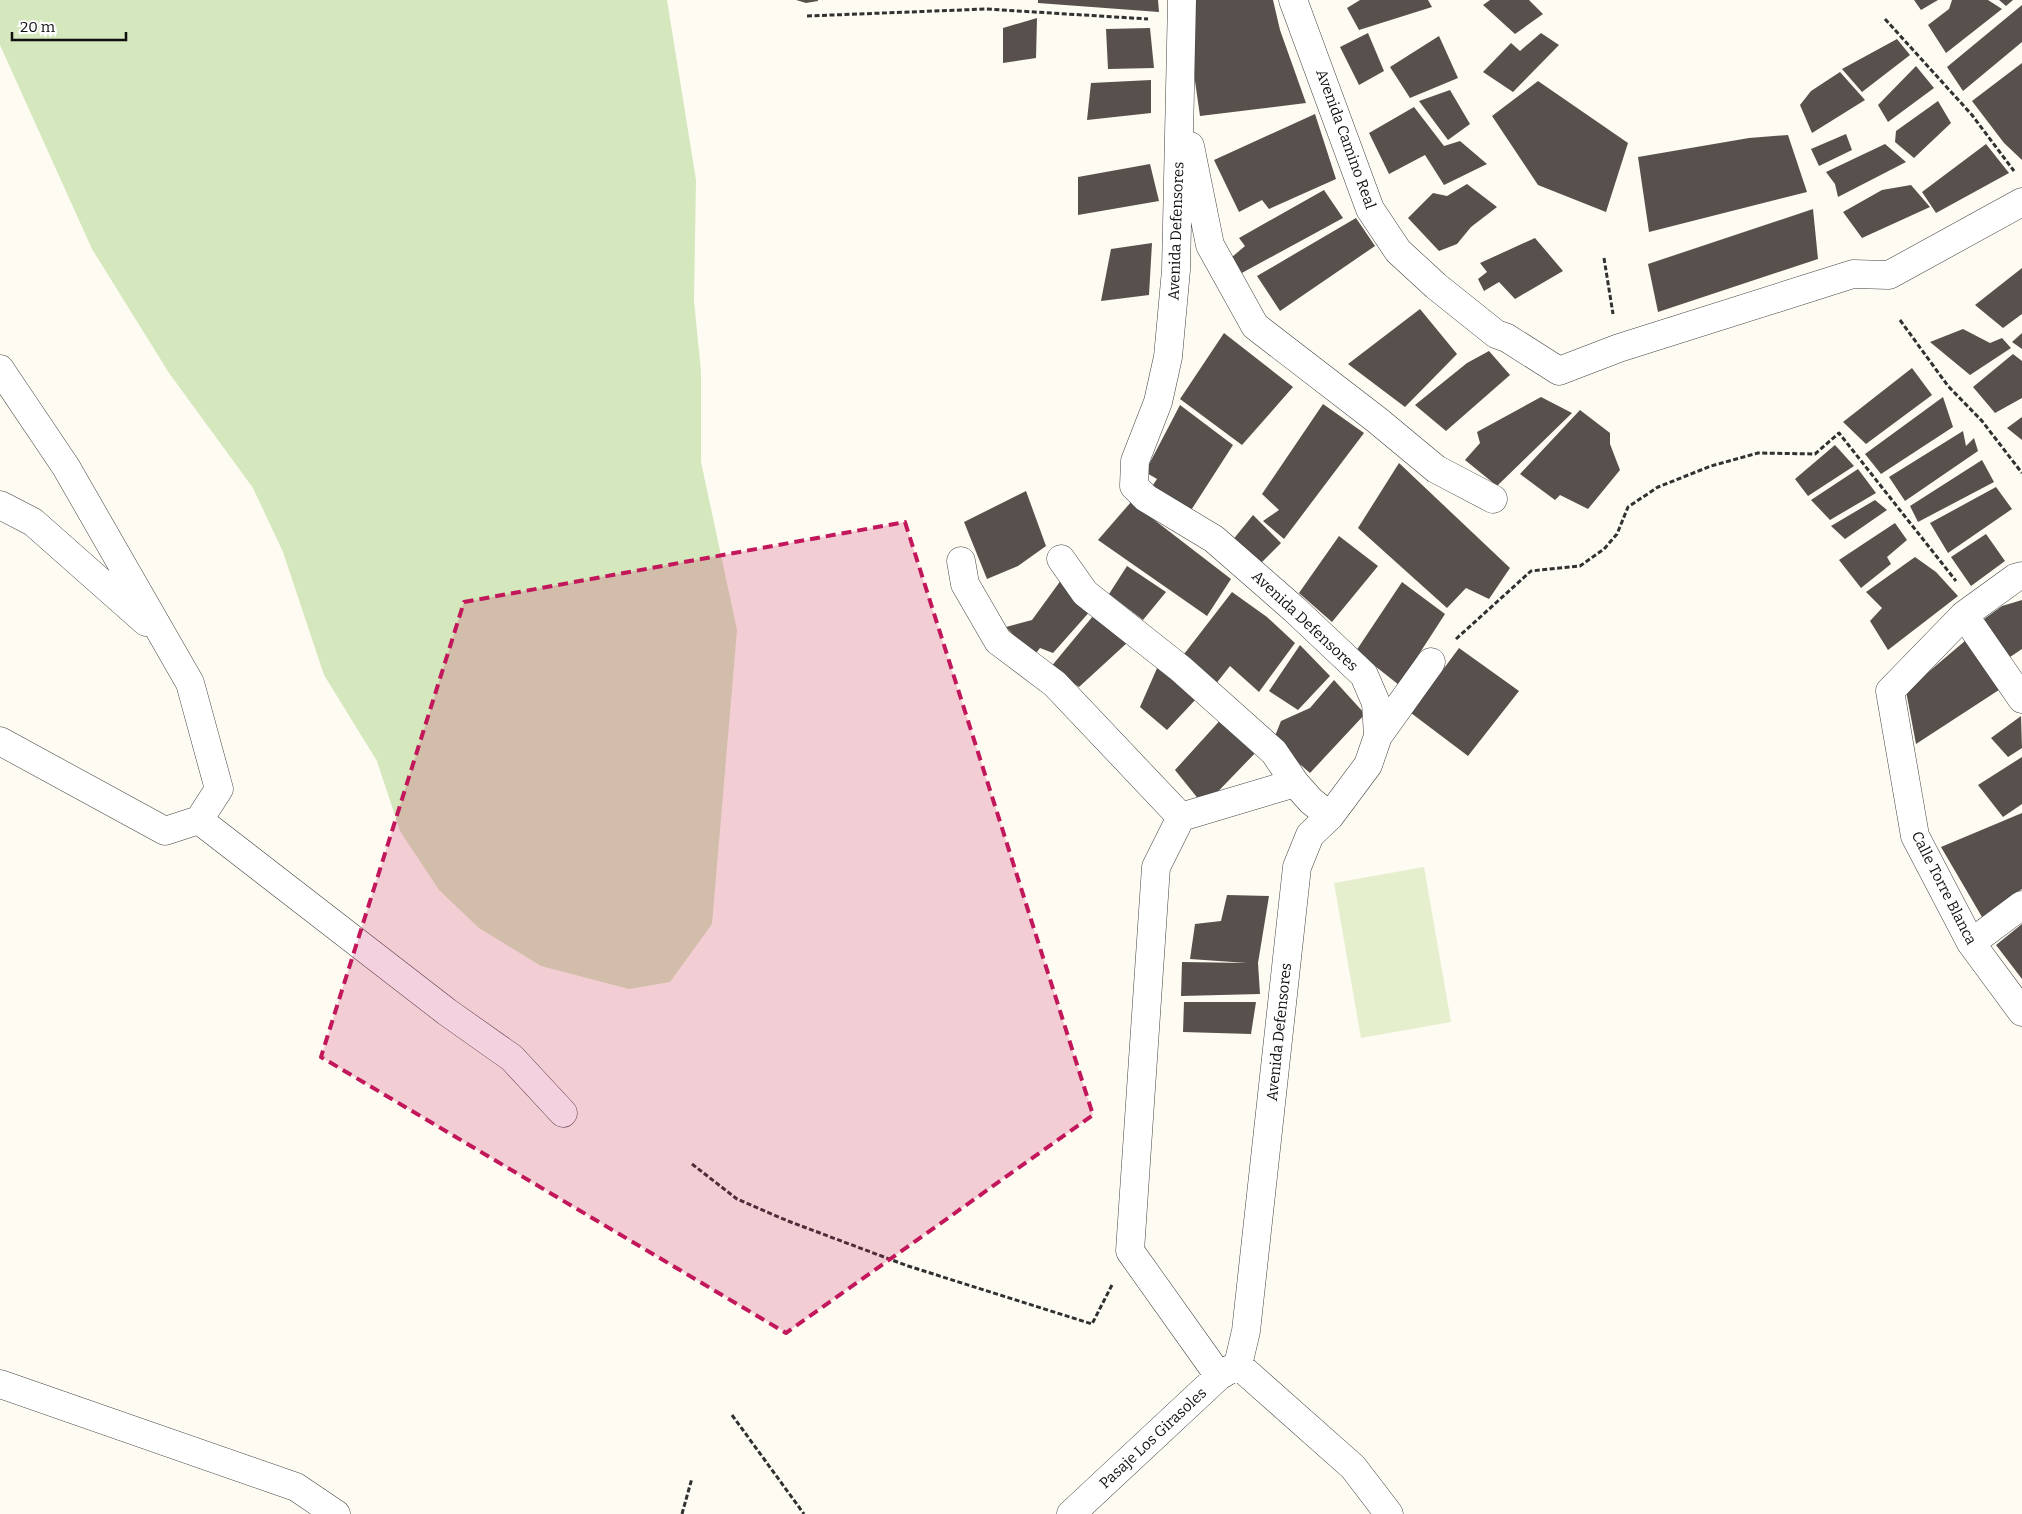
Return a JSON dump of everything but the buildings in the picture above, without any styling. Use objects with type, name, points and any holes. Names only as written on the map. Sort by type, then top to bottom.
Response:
[{"type":"street","name":"Avenida Camino Real","points":[[1293,0],[1370,209],[1398,251],[1496,334],[1507,338],[1559,370],[1619,348],[1853,274],[1889,276],[2022,202]]},
{"type":"street","name":"Avenida Defensores","points":[[1182,10],[1176,270],[1168,357],[1158,402],[1135,461],[1134,486],[1146,498],[1214,539],[1294,609],[1364,675],[1376,703],[1378,736],[1368,765],[1330,816],[1310,835],[1297,866],[1246,1331],[1228,1371]]},
{"type":"street","points":[[1180,95],[1210,245],[1255,326],[1378,420],[1436,469],[1493,499]]},
{"type":"street","points":[[0,369],[66,468],[190,683],[218,789],[199,820],[166,831],[0,740]]},
{"type":"street","points":[[0,505],[33,522],[164,638]]},
{"type":"street","points":[[1061,559],[1084,594],[1181,669],[1274,752],[1295,783],[1311,801],[1330,816]]},
{"type":"street","points":[[961,561],[965,584],[998,641],[1055,684],[1181,817]]},
{"type":"street","points":[[2022,576],[2015,578],[1964,615],[2022,699]]},
{"type":"street","name":"Calle Torre Blanca","points":[[1964,615],[1890,691],[1915,836],[1971,943],[2022,1012]]},
{"type":"street","points":[[1378,736],[1431,662]]},
{"type":"street","points":[[1295,783],[1181,817],[1156,867],[1130,1251],[1228,1371],[1353,1468],[1389,1514]]},
{"type":"street","points":[[199,820],[447,1012],[512,1058],[563,1113]]},
{"type":"street","points":[[1971,943],[2022,904]]},
{"type":"street","name":"Pasaje Los Girasoles","points":[[1071,1514],[1228,1371]]},
{"type":"street","points":[[0,1384],[296,1487],[336,1514]]},
{"type":"path","points":[[807,16],[986,9],[1182,10]]},
{"type":"path","points":[[1886,19],[1972,115],[2016,174]]},
{"type":"path","points":[[1604,258],[1619,348]]},
{"type":"path","points":[[1900,320],[1948,386],[1982,421],[2022,473]]},
{"type":"path","points":[[1431,662],[1531,571],[1580,566],[1604,548],[1617,534],[1628,507],[1658,487],[1711,466],[1758,453],[1815,454],[1838,433],[1965,593],[1964,615]]},
{"type":"path","points":[[692,1164],[737,1199],[788,1221],[908,1266],[1092,1324],[1130,1251]]},
{"type":"path","points":[[732,1415],[804,1514]]},
{"type":"path","points":[[682,1514],[692,1478]]},
{"type":"highlighted area","points":[[905,522],[1093,1115],[786,1333],[321,1057],[464,602]]},
{"type":"green space","points":[[0,0],[667,0],[696,180],[694,301],[701,371],[701,462],[737,630],[712,924],[670,982],[629,989],[541,966],[479,928],[439,890],[400,831],[377,761],[324,675],[283,552],[253,488],[169,373],[92,249],[0,45]]},
{"type":"green space","points":[[1424,867],[1451,1022],[1361,1038],[1334,883]]}]
